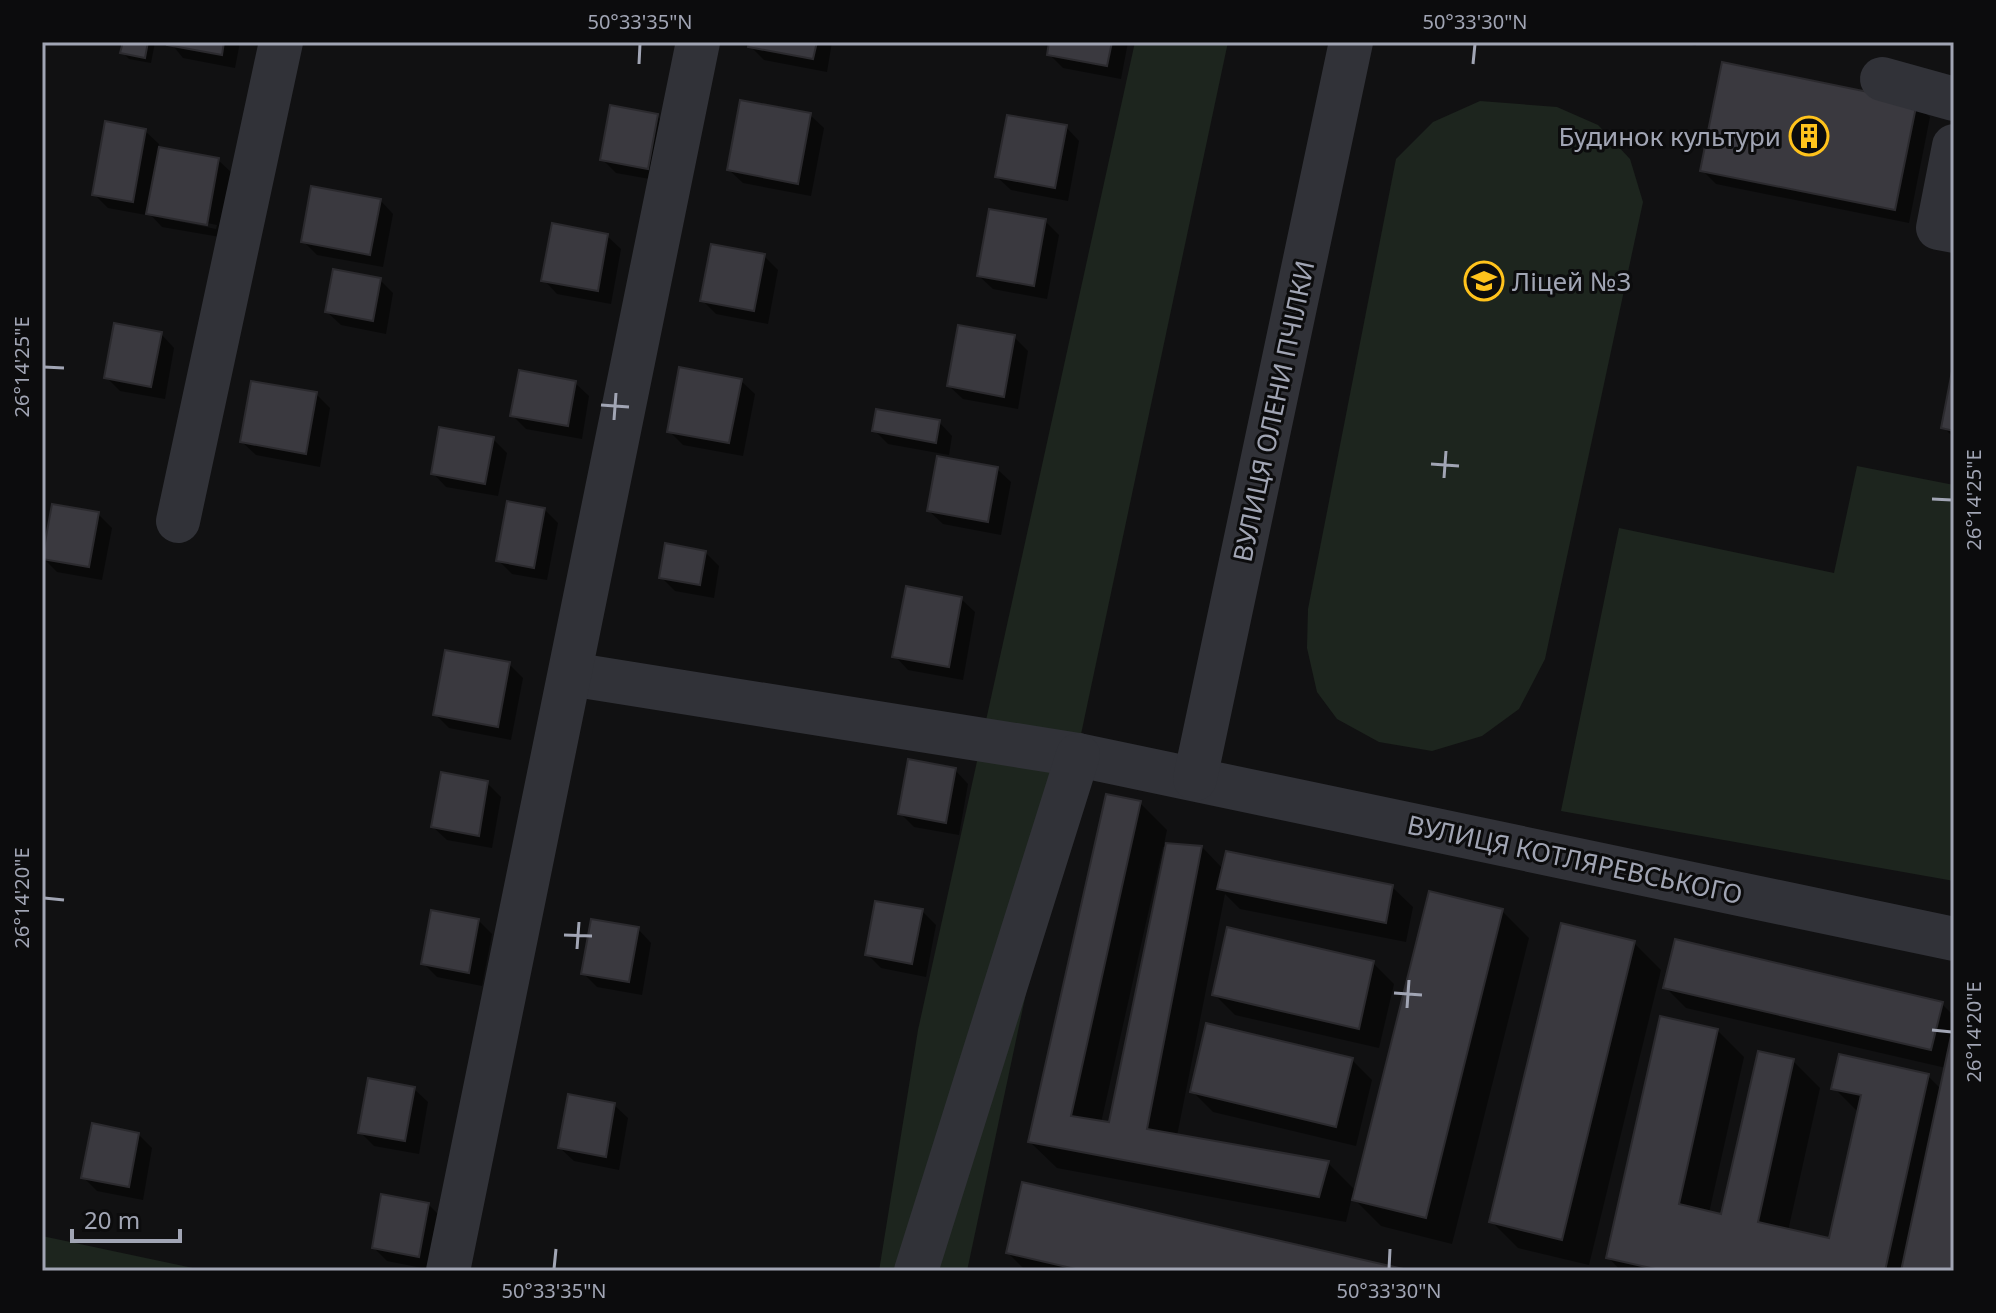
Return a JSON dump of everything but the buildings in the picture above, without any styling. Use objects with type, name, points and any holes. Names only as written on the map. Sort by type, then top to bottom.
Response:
[{"type":"street","points":[[178,521],[281,42]]},
{"type":"street","points":[[448,1271],[698,42]]},
{"type":"street","name":"ВУЛИЦЯ ОЛЕНИ ПЧІЛКИ","points":[[1195,779],[1351,42]]},
{"type":"street","points":[[1882,79],[1954,99]]},
{"type":"street","points":[[1954,146],[1938,228],[1954,231]]},
{"type":"street","name":"ВУЛИЦЯ КОТЛЯРЕВСЬКОГО","points":[[570,674],[1078,755],[1954,939]]},
{"type":"street","points":[[916,1271],[1078,755]]},
{"type":"shaded area","points":[[1135,42],[1228,42],[967,1271],[879,1271],[918,1030]]},
{"type":"shaded area","name":"Ліцей №3","points":[[1480,101],[1557,107],[1598,125],[1630,159],[1643,202],[1545,659],[1519,709],[1482,736],[1432,751],[1379,742],[1337,719],[1317,692],[1307,648],[1308,609],[1396,159],[1433,122]]},
{"type":"shaded area","points":[[1857,466],[1954,485],[1954,881],[1561,811],[1619,528],[1834,573]]},
{"type":"shaded area","points":[[42,1236],[207,1271],[42,1271]]},
{"type":"place","name":"Будинок культури","points":[[1809,136]]},
{"type":"place","name":"Ліцей №3","points":[[1484,281]]}]
